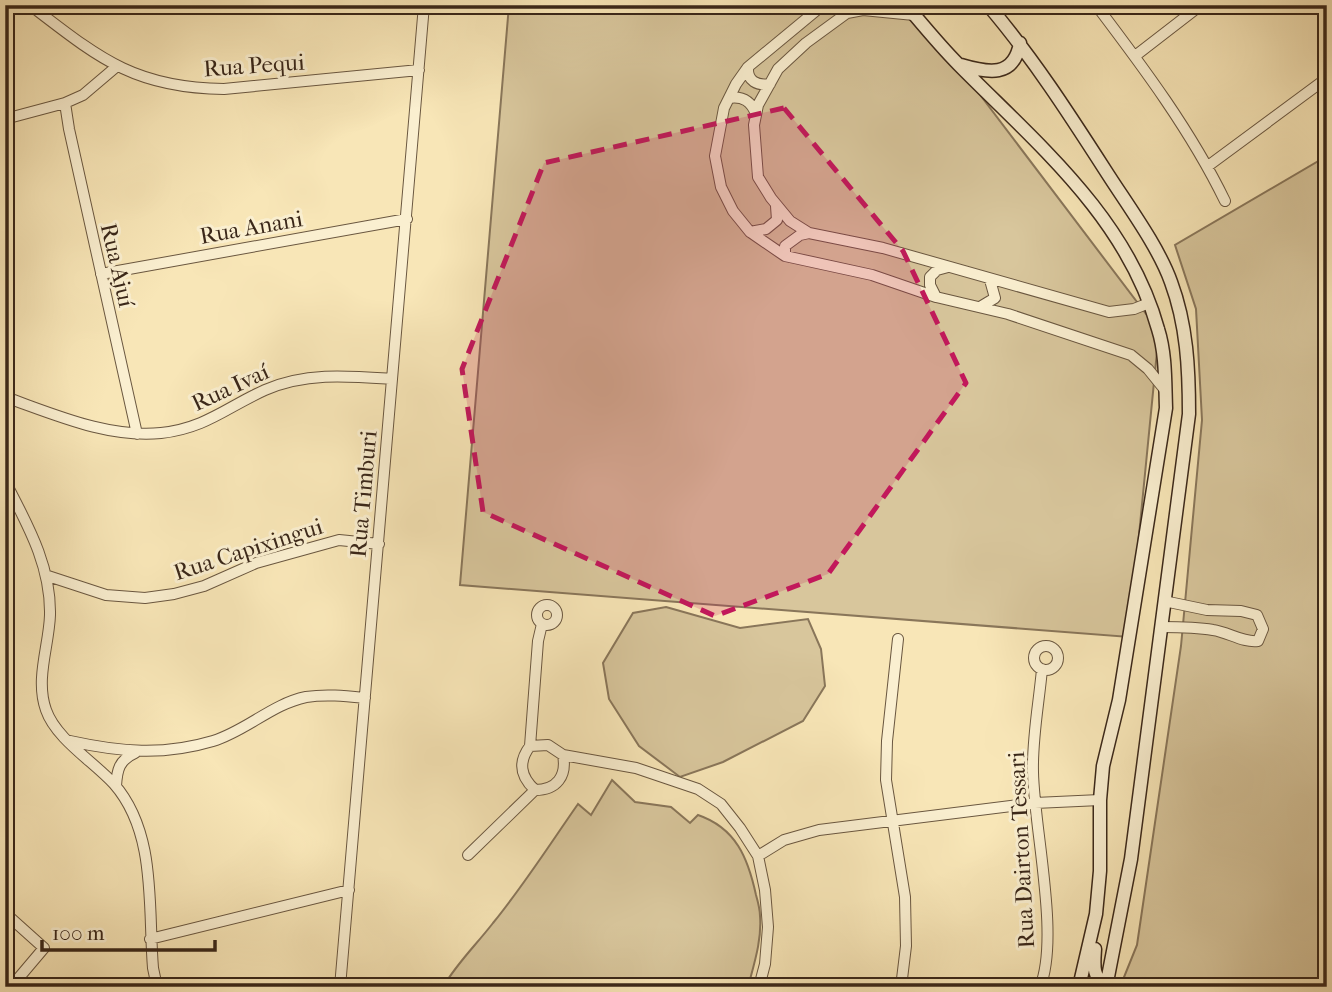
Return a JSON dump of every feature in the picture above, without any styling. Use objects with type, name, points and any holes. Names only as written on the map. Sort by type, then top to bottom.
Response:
[{"type":"main road","points":[[988,5],[1020,43],[1070,114],[1149,239],[1171,281],[1184,327],[1189,367],[1189,414],[1131,859],[1106,987],[1097,980],[1094,973],[1098,932],[1096,914]]},
{"type":"main road","points":[[910,10],[957,63],[1055,159],[1093,203],[1135,270],[1159,331],[1165,368],[1166,408],[1123,675],[1103,766],[1096,914],[1079,987]]},
{"type":"main road","points":[[957,63],[978,70],[1005,69],[1013,63],[1020,43]]},
{"type":"street","name":"Rua Pequi","points":[[30,5],[116,67],[162,83],[193,89],[225,89],[419,70]]},
{"type":"street","name":"Rua Timburi","points":[[340,987],[424,5]]},
{"type":"street","points":[[823,5],[748,67],[724,108],[715,156],[721,187],[733,211],[750,232],[785,256],[872,275],[936,297],[1008,314],[1131,355],[1148,369],[1165,390]]},
{"type":"street","points":[[1096,5],[1135,56],[1208,166],[1225,201]]},
{"type":"street","points":[[1135,56],[1201,5]]},
{"type":"street","points":[[910,10],[863,10],[847,13],[778,69],[758,105],[754,135],[758,177],[776,204],[790,221],[809,233],[883,248],[1109,312],[1134,309],[1149,303]]},
{"type":"street","points":[[5,119],[65,103],[83,95],[116,67]]},
{"type":"street","points":[[748,67],[748,75],[752,81],[764,85],[770,83]]},
{"type":"street","points":[[1208,166],[1327,78]]},
{"type":"street","points":[[729,98],[749,101],[756,114]]},
{"type":"street","name":"Rua Ajuí","points":[[65,103],[137,434]]},
{"type":"street","points":[[750,232],[772,226],[777,220],[776,204]]},
{"type":"street","name":"Rua Anani","points":[[101,274],[407,219]]},
{"type":"street","points":[[785,256],[785,246],[792,239],[809,233]]},
{"type":"street","points":[[936,297],[930,285],[930,276],[937,270],[948,267]]},
{"type":"street","points":[[980,307],[995,298],[990,280]]},
{"type":"street","name":"Rua Ivaí","points":[[5,397],[111,431],[137,434],[163,432],[205,422],[266,389],[295,380],[335,374],[392,379]]},
{"type":"street","points":[[5,481],[37,544],[48,576],[50,615],[42,673],[46,711],[67,741],[116,786],[143,840],[150,939],[157,987]]},
{"type":"street","name":"Rua Capixingui","points":[[48,576],[106,595],[145,598],[204,586],[256,563],[340,540],[379,544]]},
{"type":"street","points":[[1161,627],[1212,630],[1250,642],[1258,641],[1264,629],[1257,614],[1220,612],[1164,601]]},
{"type":"street","points":[[542,624],[538,641],[530,746],[524,754],[522,764],[527,783],[535,790],[546,790],[556,785],[563,776],[563,755]]},
{"type":"street","points":[[898,639],[887,741],[886,780],[905,897],[906,946],[901,987]]},
{"type":"street","name":"Rua Dairton Tessari","points":[[1040,987],[1046,960],[1046,928],[1033,769],[1042,669]]},
{"type":"street","points":[[67,741],[135,752],[163,750],[212,741],[241,730],[274,710],[303,698],[330,695],[365,698]]},
{"type":"street","points":[[530,746],[548,746],[563,755],[635,768],[698,789],[721,804],[758,856],[768,926],[765,964],[759,987]]},
{"type":"street","points":[[116,786],[118,768],[125,757],[135,752]]},
{"type":"street","points":[[468,855],[535,790]]},
{"type":"street","points":[[758,856],[785,840],[819,830],[1035,803],[1100,800]]},
{"type":"street","points":[[150,939],[349,890]]},
{"type":"street","points":[[5,913],[44,948],[11,987]]},
{"type":"highlighted area","points":[[784,108],[903,251],[966,383],[828,574],[715,616],[483,512],[462,369],[544,163]]},
{"type":"shaded area","points":[[509,5],[912,5],[1159,331],[1129,637],[460,585]]},
{"type":"shaded area","points":[[1327,156],[1327,987],[1120,987],[1137,945],[1181,646],[1202,420],[1196,309],[1175,245]]},
{"type":"shaded area","points":[[5,604],[13,604],[14,682],[5,682]]},
{"type":"shaded area","points":[[666,607],[740,628],[808,619],[821,649],[825,686],[803,721],[723,762],[680,777],[639,746],[609,699],[603,663],[633,613]]},
{"type":"shaded area","points":[[612,780],[635,802],[671,807],[690,823],[698,815],[711,821],[731,836],[738,846],[749,869],[760,913],[759,943],[748,987],[443,987],[515,894],[578,804],[591,815]]}]
